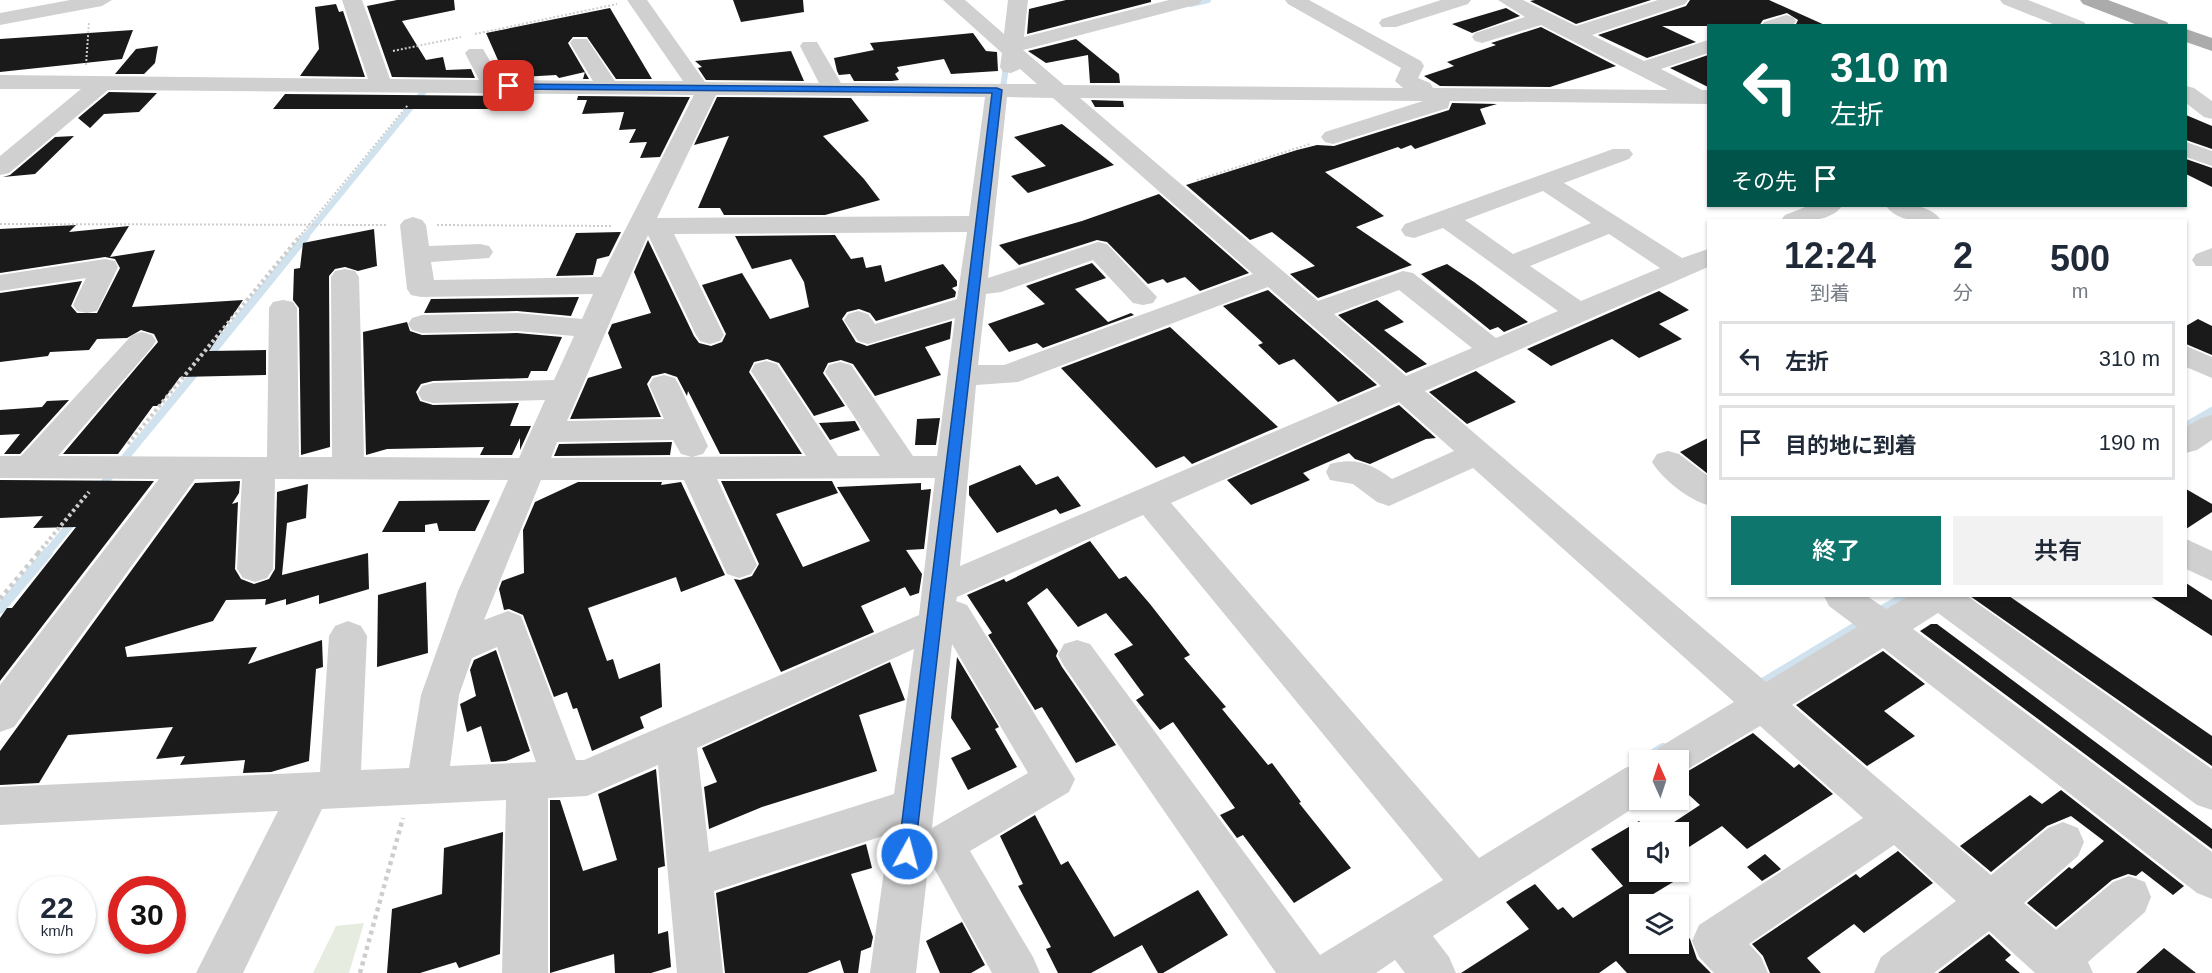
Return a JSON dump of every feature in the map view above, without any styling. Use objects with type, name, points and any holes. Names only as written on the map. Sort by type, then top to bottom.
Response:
[{"type":"main road","points":[[2090,0],[2155,24]]},
{"type":"main road","points":[[2187,35],[2212,45]]},
{"type":"street","points":[[0,6],[9,0]]},
{"type":"street","points":[[352,0],[371,56],[376,82]]},
{"type":"street","points":[[953,0],[1013,49],[1058,91],[1477,453],[1896,820],[1997,896],[2065,959],[2129,897]]},
{"type":"street","points":[[893,973],[913,807],[944,603],[954,467],[968,375],[980,224],[1003,90],[1013,49],[1018,0]]},
{"type":"street","points":[[1013,49],[1192,0]]},
{"type":"street","points":[[1295,0],[1413,66],[1406,81],[1423,91]]},
{"type":"street","points":[[1389,22],[1463,0]]},
{"type":"street","points":[[1573,34],[1678,0]]},
{"type":"street","points":[[2010,0],[2072,24]]},
{"type":"street","points":[[0,19],[96,1]]},
{"type":"street","points":[[631,1],[696,86]]},
{"type":"street","points":[[1518,1],[1542,18],[1697,96]]},
{"type":"street","points":[[1482,37],[1542,18]]},
{"type":"street","points":[[472,41],[489,83]]},
{"type":"street","points":[[580,43],[602,84]]},
{"type":"street","points":[[810,46],[829,86]]},
{"type":"street","points":[[1644,68],[1707,46]]},
{"type":"street","points":[[1580,56],[1602,48]]},
{"type":"street","points":[[0,82],[376,82],[423,86],[489,83],[1058,91],[1423,91],[1468,95],[1697,96]]},
{"type":"street","points":[[0,168],[102,83]]},
{"type":"street","points":[[419,788],[440,695],[476,591],[611,285],[649,226],[696,86]]},
{"type":"street","points":[[1333,137],[1468,95]]},
{"type":"street","points":[[2187,148],[2212,159]]},
{"type":"street","points":[[1414,230],[1621,154]]},
{"type":"street","points":[[1545,182],[1695,263]]},
{"type":"street","points":[[1796,219],[1826,207]]},
{"type":"street","points":[[1901,207],[1926,219]]},
{"type":"street","points":[[1447,219],[1579,313]]},
{"type":"street","points":[[649,226],[980,224]]},
{"type":"street","points":[[413,225],[421,289],[611,285]]},
{"type":"street","points":[[649,226],[710,335]]},
{"type":"street","points":[[1511,264],[1601,228]]},
{"type":"street","points":[[858,320],[868,335],[976,291],[1098,250],[1143,297]]},
{"type":"street","points":[[417,254],[480,252]]},
{"type":"street","points":[[0,806],[419,788],[586,778],[676,740],[1148,498],[1695,263]]},
{"type":"street","points":[[0,283],[105,267],[87,305]]},
{"type":"street","points":[[968,375],[1007,375],[1272,276]]},
{"type":"street","points":[[345,277],[348,468]]},
{"type":"street","points":[[1314,312],[1402,279],[1493,350]]},
{"type":"street","points":[[255,568],[271,468],[283,308]]},
{"type":"street","points":[[422,324],[517,322],[592,329]]},
{"type":"street","points":[[26,464],[142,341]]},
{"type":"street","points":[[2187,356],[2212,369]]},
{"type":"street","points":[[766,371],[822,462]]},
{"type":"street","points":[[840,372],[898,463]]},
{"type":"street","points":[[664,385],[739,565]]},
{"type":"street","points":[[433,393],[565,390]]},
{"type":"street","points":[[2187,441],[2212,425]]},
{"type":"street","points":[[547,432],[684,429]]},
{"type":"street","points":[[1342,472],[1361,473],[1389,494],[1477,453]]},
{"type":"street","points":[[26,464],[117,462],[186,467],[530,469],[699,468],[822,462],[898,463],[954,467]]},
{"type":"street","points":[[1668,462],[1707,492]]},
{"type":"street","points":[[0,715],[186,467]]},
{"type":"street","points":[[1148,498],[1467,876]]},
{"type":"street","points":[[2187,553],[2212,568]]},
{"type":"street","points":[[1843,597],[2212,878]]},
{"type":"street","points":[[1688,750],[1883,627],[1935,597]]},
{"type":"street","points":[[1942,597],[2212,792]]},
{"type":"street","points":[[944,603],[954,615],[1054,779],[943,844],[1017,973]]},
{"type":"street","points":[[457,648],[508,626],[545,780],[525,973]]},
{"type":"street","points":[[219,973],[324,792],[348,636]]},
{"type":"street","points":[[1077,655],[1304,973]]},
{"type":"street","points":[[676,740],[700,973]]},
{"type":"street","points":[[1334,973],[1401,931],[1467,876],[1629,787]]},
{"type":"street","points":[[691,878],[913,807]]},
{"type":"street","points":[[1745,973],[1715,941],[1896,820]]},
{"type":"street","points":[[1897,973],[2063,842]]},
{"type":"street","points":[[1401,931],[1433,973]]},
{"type":"path","points":[[86,65],[96,1]]},
{"type":"path","points":[[371,56],[472,41],[631,1]]},
{"type":"path","points":[[0,599],[117,462],[423,86]]},
{"type":"path","points":[[1171,188],[1333,137]]},
{"type":"path","points":[[0,224],[649,226]]},
{"type":"path","points":[[360,973],[419,788]]},
{"type":"shaded area","points":[[364,923],[349,973],[313,973],[336,926]]},
{"type":"building","points":[[397,0],[454,0],[455,10],[402,21],[426,60],[443,57],[446,70],[471,69],[475,78],[392,77],[367,6]]},
{"type":"building","points":[[733,0],[803,0],[804,12],[741,22]]},
{"type":"building","points":[[1066,0],[1151,0],[1151,2],[1027,34],[1029,9]]},
{"type":"building","points":[[1651,0],[1576,24],[1530,1]]},
{"type":"building","points":[[1690,0],[1769,0],[1823,24],[1796,24],[1798,20],[1787,13],[1763,20],[1760,24],[1662,26],[1696,42],[1647,58],[1598,35],[1686,6]]},
{"type":"building","points":[[336,4],[339,12],[343,11],[365,77],[300,76],[319,49],[315,7]]},
{"type":"building","points":[[610,8],[652,79],[616,79],[587,37],[573,37],[568,43],[585,72],[559,78],[556,75],[502,78],[496,67],[501,67],[486,33]]},
{"type":"building","points":[[1506,8],[1520,16],[1472,33],[1452,24]]},
{"type":"building","points":[[1541,27],[1616,66],[1550,87],[1440,86],[1424,76],[1454,66],[1447,62],[1496,45],[1491,43]]},
{"type":"building","points":[[133,30],[122,59],[0,72],[0,39]]},
{"type":"building","points":[[973,33],[986,51],[997,52],[998,71],[951,74],[944,59],[897,67],[899,71],[895,74],[899,80],[854,81],[850,74],[839,75],[834,58],[874,50],[870,43]]},
{"type":"building","points":[[1076,39],[1119,74],[1120,83],[1090,83],[1088,55],[1046,63],[1028,51]]},
{"type":"building","points":[[158,46],[155,63],[144,74],[115,74],[136,49]]},
{"type":"building","points":[[791,51],[804,81],[706,80],[698,68],[702,67],[695,61]]},
{"type":"building","points":[[1707,55],[1707,86],[1670,68]]},
{"type":"building","points":[[109,92],[157,93],[139,112],[104,114],[90,128],[78,118]]},
{"type":"building","points":[[285,94],[509,96],[500,109],[273,109]]},
{"type":"building","points":[[578,96],[690,97],[660,157],[640,158],[647,142],[629,143],[636,129],[619,130],[624,112],[582,114],[587,100],[577,100]]},
{"type":"building","points":[[717,97],[851,98],[869,121],[823,136],[864,179],[880,200],[825,215],[724,215],[720,208],[698,208],[729,136],[694,145]]},
{"type":"building","points":[[1091,100],[1123,101],[1124,107],[1095,107]]},
{"type":"building","points":[[1452,103],[1497,104],[1480,109],[1486,124],[1415,149],[1411,145],[1401,149],[1398,147],[1325,172],[1384,216],[1356,227],[1412,265],[1318,298],[1290,274],[1315,266],[1272,232],[1250,240],[1186,185],[1297,150],[1317,145],[1334,146],[1449,110]]},
{"type":"building","points":[[2187,115],[2212,126],[2212,149],[2187,140]]},
{"type":"building","points":[[1062,124],[1114,165],[1028,193],[1011,176],[1046,166],[1014,137]]},
{"type":"building","points":[[74,136],[35,174],[3,177],[10,175],[55,137]]},
{"type":"building","points":[[2187,159],[2212,168],[2212,187],[2187,174]]},
{"type":"building","points":[[1159,194],[1249,273],[1200,291],[1185,277],[1167,283],[1163,279],[1148,284],[1107,242],[1097,240],[1019,265],[999,245],[1082,221]]},
{"type":"building","points":[[76,225],[69,232],[129,226],[110,257],[155,250],[132,307],[243,300],[209,351],[266,350],[266,375],[180,377],[159,406],[153,406],[118,454],[63,454],[158,342],[154,334],[141,330],[127,338],[97,339],[89,350],[50,352],[48,356],[0,362],[0,293],[82,281],[71,306],[77,313],[97,313],[120,268],[115,259],[105,257],[0,273],[0,229]]},
{"type":"building","points":[[374,229],[377,266],[358,271],[345,267],[335,269],[329,276],[330,447],[301,455],[299,308],[293,300],[294,269],[300,268],[303,243]]},
{"type":"building","points":[[621,232],[609,256],[597,259],[593,275],[556,276],[576,233]]},
{"type":"building","points":[[835,235],[851,259],[863,257],[866,268],[881,265],[885,282],[943,264],[957,281],[957,286],[952,288],[956,292],[955,297],[876,321],[870,313],[859,309],[847,312],[842,319],[856,342],[867,346],[952,321],[950,339],[925,347],[941,375],[875,396],[853,364],[841,360],[828,363],[823,373],[845,406],[814,416],[779,363],[767,359],[754,362],[749,372],[802,454],[720,454],[688,391],[687,396],[677,377],[665,373],[652,376],[647,384],[661,417],[570,419],[588,378],[622,368],[608,333],[612,324],[651,313],[634,272],[648,240],[694,336],[699,343],[711,346],[722,342],[726,334],[702,285],[742,273],[770,319],[809,307],[804,282],[791,259],[752,269],[735,236]]},
{"type":"building","points":[[1092,263],[1106,278],[1075,289],[1108,322],[1131,313],[1134,315],[1043,348],[1037,343],[1009,352],[988,324],[1045,304],[1026,286]]},
{"type":"building","points":[[1447,264],[1528,322],[1504,332],[1498,327],[1490,330],[1421,274]]},
{"type":"building","points":[[1268,290],[1377,385],[1338,402],[1294,359],[1279,365],[1258,345],[1263,343],[1223,306]]},
{"type":"building","points":[[1659,291],[1689,310],[1659,324],[1682,339],[1639,358],[1612,339],[1551,366],[1527,349]]},
{"type":"building","points":[[579,297],[571,316],[517,311],[424,313],[431,299]]},
{"type":"building","points":[[1377,300],[1404,322],[1384,330],[1427,364],[1406,373],[1338,315]]},
{"type":"building","points":[[2198,319],[2212,326],[2212,355],[2187,344],[2187,325]]},
{"type":"building","points":[[407,322],[410,331],[422,335],[517,333],[562,337],[547,371],[531,371],[528,378],[433,381],[421,384],[416,392],[420,401],[433,405],[519,403],[510,426],[531,426],[520,450],[520,438],[512,455],[480,455],[484,447],[387,449],[366,455],[363,332]]},
{"type":"building","points":[[1170,327],[1278,427],[1192,464],[1184,456],[1156,468],[1061,368]]},
{"type":"building","points":[[1476,371],[1516,402],[1467,424],[1429,392]]},
{"type":"building","points":[[69,400],[20,454],[4,454],[20,434],[0,435],[0,410],[42,407],[47,401]]},
{"type":"building","points":[[1399,405],[1436,438],[1426,439],[1370,464],[1355,459],[1349,453],[1303,473],[1310,480],[1251,505],[1227,480]]},
{"type":"building","points":[[940,418],[936,445],[915,445],[917,419]]},
{"type":"building","points":[[855,421],[860,430],[830,440],[819,423]]},
{"type":"building","points":[[1707,438],[1707,473],[1680,452]]},
{"type":"building","points":[[672,442],[670,455],[554,456],[559,444]]},
{"type":"building","points":[[1020,465],[1036,485],[1058,476],[1081,506],[1060,514],[1056,509],[997,533],[969,495],[969,486]]},
{"type":"building","points":[[0,480],[154,481],[0,681],[0,618],[7,608],[12,608],[76,527],[33,528],[43,516],[0,518]]},
{"type":"building","points":[[240,481],[239,493],[232,504],[238,502],[235,569],[241,579],[254,584],[269,579],[275,569],[277,492],[308,484],[306,518],[287,523],[282,575],[368,553],[369,589],[319,604],[319,595],[286,605],[286,599],[265,605],[266,599],[226,600],[213,621],[125,647],[127,657],[257,647],[248,664],[322,640],[323,667],[316,669],[309,761],[271,772],[243,773],[245,760],[180,765],[185,756],[156,759],[173,727],[68,735],[39,783],[0,785],[0,751],[195,483]]},
{"type":"building","points":[[721,481],[832,481],[838,493],[776,514],[803,567],[870,541],[837,487],[921,483],[921,490],[931,489],[924,549],[906,550],[922,574],[919,593],[910,596],[905,587],[861,606],[874,632],[781,672],[734,579],[740,580],[752,576],[759,564]]},
{"type":"building","points":[[578,482],[662,482],[661,485],[681,482],[725,575],[681,592],[676,577],[588,608],[607,661],[613,659],[619,679],[660,663],[662,707],[640,717],[644,728],[592,751],[577,708],[573,709],[567,692],[554,697],[523,615],[509,609],[504,610],[499,589],[502,581],[524,573],[523,530],[535,502]]},
{"type":"building","points":[[2187,490],[2212,504],[2212,512],[2187,528]]},
{"type":"building","points":[[490,500],[475,531],[439,531],[437,523],[425,525],[425,532],[382,532],[399,501]]},
{"type":"building","points":[[1090,541],[1119,579],[1126,576],[1150,604],[1190,655],[1184,658],[1226,707],[1222,709],[1268,765],[1272,763],[1301,802],[1299,803],[1351,868],[1294,903],[1243,835],[1237,838],[1220,815],[1235,808],[1173,722],[1160,730],[1136,700],[1144,695],[1114,654],[1133,645],[1106,613],[1078,627],[1047,588],[1027,603],[1058,651],[1056,656],[1062,667],[1116,745],[1076,763],[1042,707],[1035,710],[988,635],[992,633],[967,595],[1004,579],[1006,582]]},
{"type":"building","points":[[426,582],[428,653],[377,667],[378,595]]},
{"type":"building","points":[[2187,584],[2212,600],[2212,636],[2152,597],[2187,597]]},
{"type":"building","points":[[1971,597],[2010,597],[2212,736],[2212,766]]},
{"type":"building","points":[[1931,624],[1937,624],[2212,829],[2212,849],[1920,631]]},
{"type":"building","points":[[496,650],[530,751],[506,761],[491,762],[481,726],[467,732],[460,704],[476,696],[470,670],[474,660]]},
{"type":"building","points":[[1883,651],[1925,684],[1884,711],[1915,736],[1867,766],[1796,705]]},
{"type":"building","points":[[957,657],[999,727],[995,729],[1017,767],[968,790],[951,758],[971,749],[951,718]]},
{"type":"building","points":[[890,662],[905,700],[859,715],[877,771],[762,807],[709,829],[704,787],[717,782],[702,748]]},
{"type":"building","points":[[1753,733],[1794,768],[1799,764],[1833,794],[1747,849],[1722,826],[1689,847],[1689,822],[1674,822],[1700,805],[1689,795],[1689,771]]},
{"type":"building","points":[[656,769],[665,866],[658,868],[658,934],[668,931],[671,967],[651,973],[615,973],[614,954],[550,973],[550,800],[560,800],[583,871],[617,860],[598,794]]},
{"type":"building","points":[[2061,790],[2184,886],[2173,895],[2142,871],[2136,876],[2128,874],[2112,880],[2056,927],[2027,903],[2104,841],[2071,816],[2047,826],[1991,872],[1960,846],[2030,795],[2042,804]]},
{"type":"building","points":[[1035,815],[1061,865],[1068,861],[1114,937],[1198,890],[1228,935],[1163,973],[1158,973],[1142,945],[1091,973],[1058,973],[1046,949],[1051,947],[1018,886],[1023,884],[1000,836]]},
{"type":"building","points":[[1629,827],[1629,882],[1673,882],[1653,894],[1629,894],[1629,954],[1689,954],[1689,938],[1697,959],[1711,973],[1627,973],[1616,961],[1599,973],[1461,973],[1529,929],[1506,902],[1535,884],[1558,910],[1563,907],[1573,918],[1623,886],[1591,849]]},
{"type":"building","points":[[503,832],[500,954],[459,968],[456,962],[420,973],[387,973],[392,909],[442,894],[444,848]]},
{"type":"building","points":[[866,844],[872,868],[851,874],[873,937],[871,947],[861,951],[858,973],[844,973],[840,960],[807,973],[725,973],[716,893]]},
{"type":"building","points":[[1898,851],[1933,883],[1864,933],[1854,924],[1807,958],[1821,973],[1770,973],[1763,956],[1752,944],[1856,874],[1860,878]]},
{"type":"building","points":[[1765,854],[1781,869],[1762,881],[1747,867]]},
{"type":"building","points":[[962,922],[985,965],[971,973],[940,973],[926,941]]},
{"type":"building","points":[[1989,934],[2011,955],[2005,960],[2020,973],[1938,973]]},
{"type":"building","points":[[2164,948],[2196,973],[2136,973]]},
{"type":"waterway","points":[[1191,4],[1208,0]]},
{"type":"waterway","points":[[1003,87],[1007,61]]},
{"type":"waterway","points":[[305,237],[424,91]]},
{"type":"waterway","points":[[207,358],[306,236]]},
{"type":"waterway","points":[[100,488],[199,368]]},
{"type":"waterway","points":[[2187,425],[2212,411]]},
{"type":"waterway","points":[[47,553],[75,519]]},
{"type":"waterway","points":[[0,609],[48,552]]},
{"type":"waterway","points":[[1877,613],[1906,597]]},
{"type":"waterway","points":[[1756,687],[1859,625]]},
{"type":"route","points":[[509,86],[997,90],[907,854]]}]
